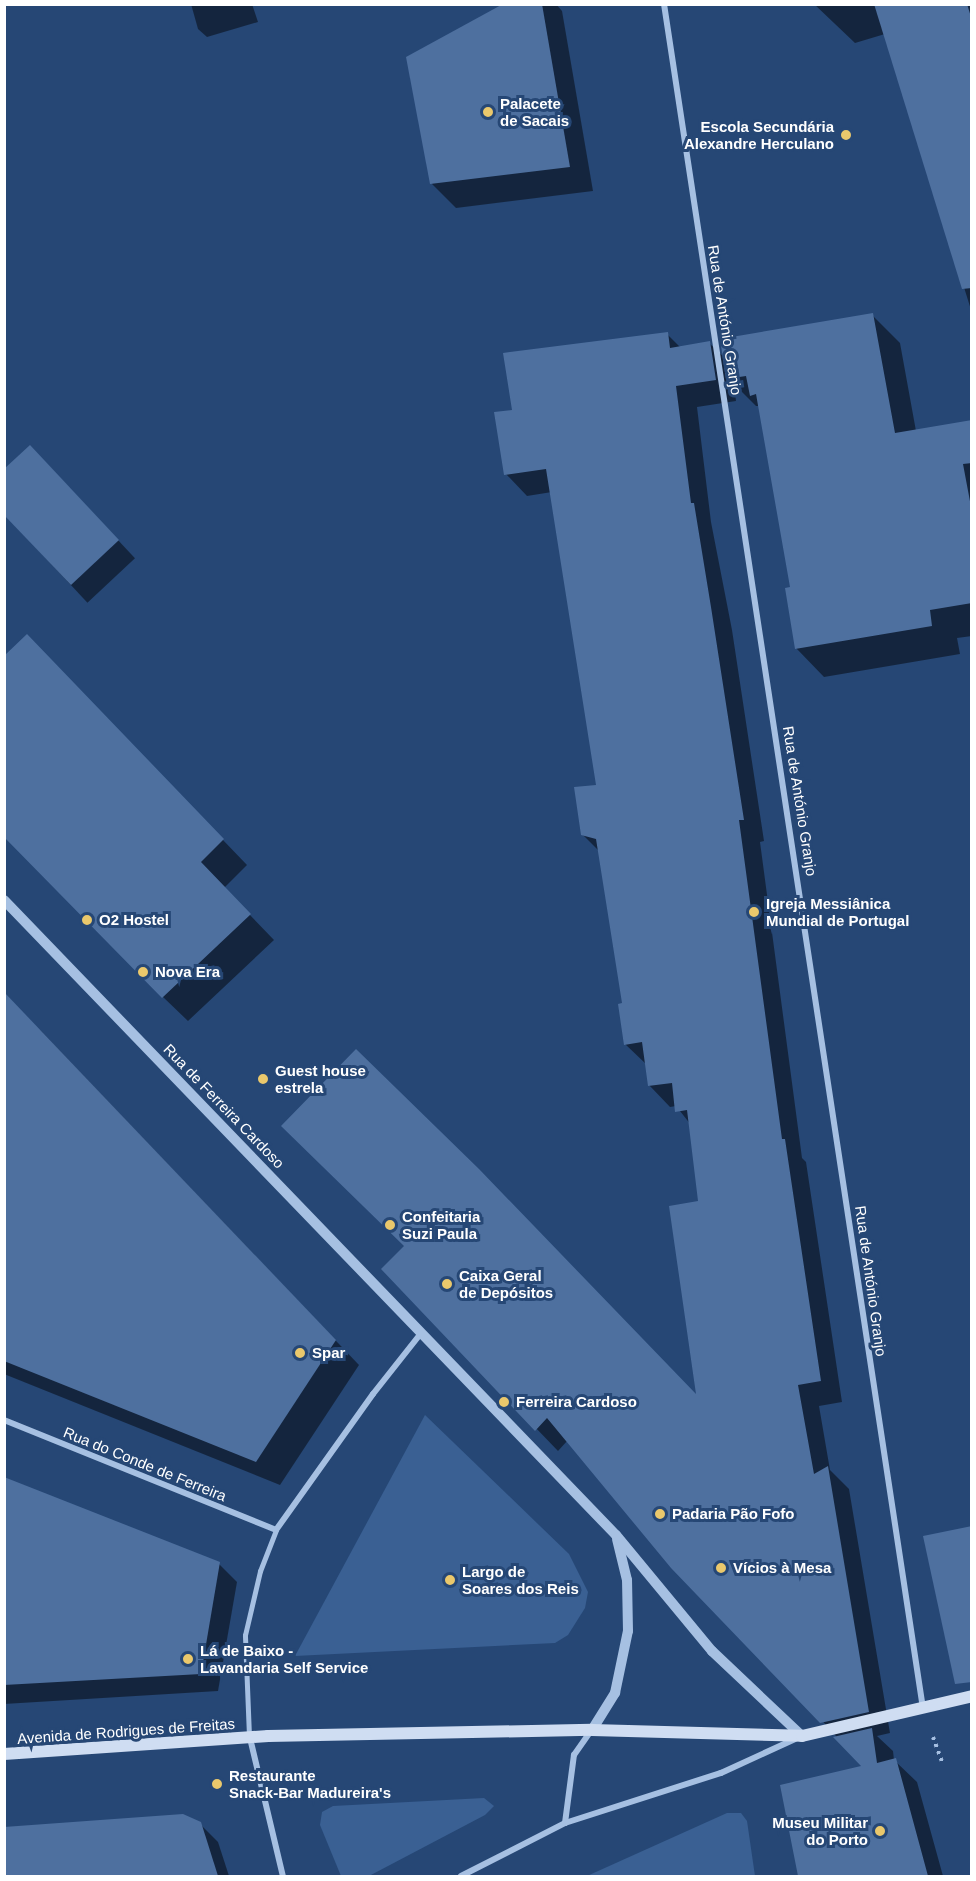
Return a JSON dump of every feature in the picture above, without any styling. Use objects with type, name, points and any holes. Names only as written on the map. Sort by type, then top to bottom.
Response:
[{"type":"main road","points":[[250,1738],[592,1730],[802,1736],[972,1696]]},
{"type":"main road","name":"Avenida de Rodrigues de Freitas","points":[[4,1754],[250,1738]]},
{"type":"street","name":"Rua de António Granjo","points":[[664,4],[923,1708]]},
{"type":"street","name":"Rua de Ferreira Cardoso","points":[[4,900],[422,1332]]},
{"type":"street","points":[[283,1876],[250,1738],[245,1635],[260,1571],[276,1530],[373,1394],[422,1332],[616,1535],[712,1651],[802,1736],[721,1773],[565,1823],[461,1876]]},
{"type":"street","name":"Rua do Conde de Ferreira","points":[[4,1420],[276,1530]]},
{"type":"street","points":[[565,1823],[574,1755],[615,1693],[628,1631],[627,1580],[616,1535]]},
{"type":"shaded area","points":[[425,1415],[569,1554],[588,1592],[585,1608],[568,1635],[555,1643],[295,1656]]},
{"type":"shaded area","points":[[484,1798],[494,1806],[485,1815],[369,1876],[341,1876],[320,1825],[322,1812],[333,1806]]},
{"type":"shaded area","points":[[727,1813],[741,1813],[747,1821],[755,1876],[587,1876]]},
{"type":"building","name":"Palacete de Sacais","points":[[503,4],[542,4],[570,167],[430,184],[406,57]]},
{"type":"building","points":[[874,4],[967,4],[972,20],[972,288],[962,289]]},
{"type":"building","points":[[873,313],[895,433],[972,420],[972,463],[963,464],[972,512],[972,603],[930,610],[932,626],[795,649],[785,588],[790,587],[756,394],[750,396],[746,376],[726,379],[720,339]]},
{"type":"building","points":[[668,332],[670,348],[710,341],[716,380],[676,386],[691,503],[694,503],[744,820],[739,820],[782,1139],[785,1139],[821,1381],[798,1385],[814,1474],[828,1466],[869,1712],[820,1723],[671,1568],[547,1418],[535,1431],[381,1269],[404,1246],[281,1126],[356,1049],[479,1169],[696,1394],[669,1206],[698,1201],[687,1110],[675,1112],[672,1083],[648,1086],[642,1042],[624,1045],[618,1004],[622,1003],[596,839],[581,835],[574,787],[596,785],[546,469],[504,475],[494,412],[512,410],[503,353]]},
{"type":"building","points":[[30,445],[119,540],[71,585],[4,515],[4,469]]},
{"type":"building","points":[[27,634],[224,839],[201,862],[251,914],[162,998],[4,837],[4,656]]},
{"type":"building","points":[[4,992],[336,1340],[256,1462],[4,1361]]},
{"type":"building","points":[[4,1477],[220,1562],[201,1674],[4,1685]]},
{"type":"building","points":[[972,1526],[972,1682],[955,1684],[923,1536]]},
{"type":"building","name":"Museu Militar do Porto","points":[[872,1728],[877,1763],[896,1758],[928,1876],[798,1876],[780,1785],[861,1766],[833,1737]]},
{"type":"building","points":[[183,1814],[201,1822],[218,1876],[4,1876],[4,1827]]},
{"type":"place","name":"Palacete de Sacais","points":[[488,112]]},
{"type":"place","name":"Escola Secundária Alexandre Herculano","points":[[846,135]]},
{"type":"place","name":"Igreja Messiânica Mundial de Portugal","points":[[754,912]]},
{"type":"place","name":"O2 Hostel","points":[[87,920]]},
{"type":"place","name":"Nova Era","points":[[143,972]]},
{"type":"place","name":"Guest house estrela","points":[[263,1079]]},
{"type":"place","name":"Confeitaria Suzi Paula","points":[[390,1225]]},
{"type":"place","name":"Caixa Geral de Depósitos","points":[[447,1284]]},
{"type":"place","name":"Spar","points":[[300,1353]]},
{"type":"place","name":"Ferreira Cardoso","points":[[504,1402]]},
{"type":"place","name":"Padaria Pão Fofo","points":[[660,1514]]},
{"type":"place","name":"Vícios à Mesa","points":[[721,1568]]},
{"type":"place","name":"Largo de Soares dos Reis","points":[[450,1580]]},
{"type":"place","name":"Lá de Baixo - Lavandaria Self Service","points":[[188,1659]]},
{"type":"place","name":"Restaurante Snack-Bar Madureira's","points":[[217,1784]]},
{"type":"place","name":"Museu Militar do Porto","points":[[880,1831]]}]
